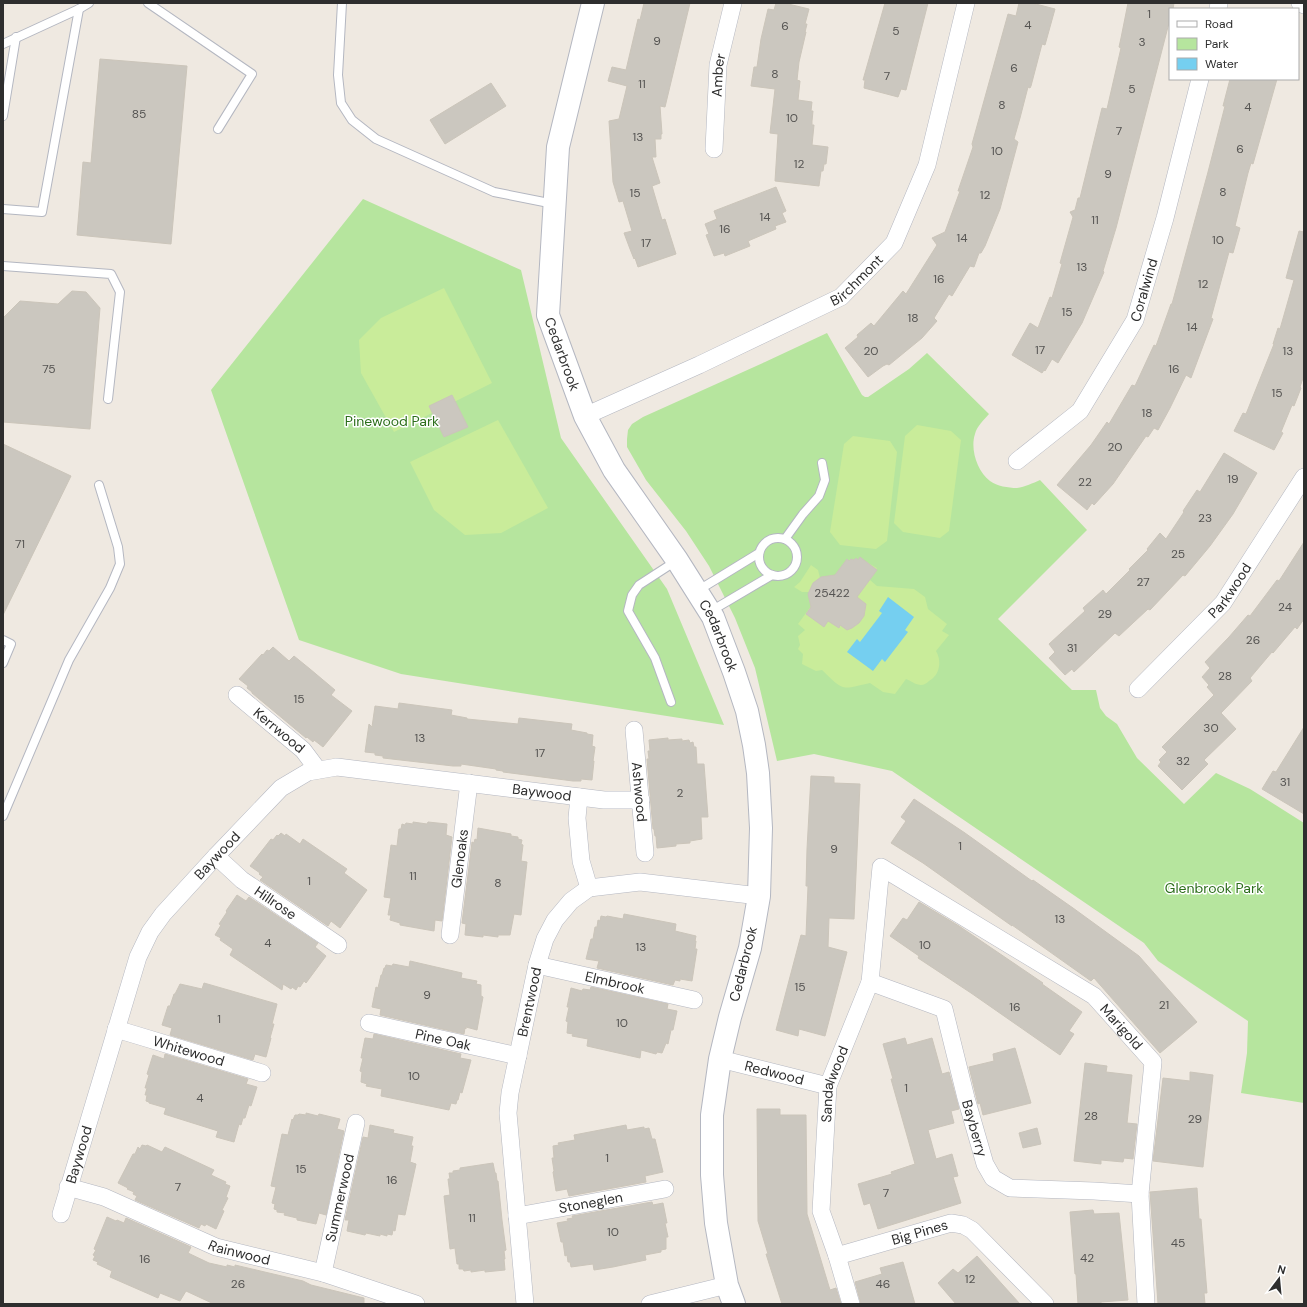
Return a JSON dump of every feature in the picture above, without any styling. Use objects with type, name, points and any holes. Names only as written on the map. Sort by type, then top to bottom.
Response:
[{"type":"street","name":"Cedarbrook","points":[[593,3],[558,147],[548,315],[585,416],[614,470],[677,560],[710,612],[734,672],[747,712],[758,774],[762,828],[759,896],[750,948],[730,1017],[720,1059],[712,1115],[712,1176],[716,1223],[731,1295]]},
{"type":"street","name":"Amber","points":[[714,149],[718,65],[733,3]]},
{"type":"street","name":"Birchmont","points":[[585,416],[699,365],[842,297],[894,242],[927,165],[966,3]]},
{"type":"street","points":[[1300,3],[1304,5]]},
{"type":"street","name":"Coralwind","points":[[1017,461],[1080,411],[1135,320],[1164,218],[1200,80]]},
{"type":"street","name":"Parkwood","points":[[1138,689],[1224,604],[1304,476]]},
{"type":"street","name":"Kerrwood","points":[[237,695],[302,750],[318,770]]},
{"type":"street","name":"Ashwood","points":[[634,730],[646,853]]},
{"type":"street","name":"Baywood","points":[[60,1214],[138,957],[150,932],[163,914],[281,788],[308,772],[338,767],[604,800],[641,800]]},
{"type":"street","name":"Glenoaks","points":[[450,935],[469,783]]},
{"type":"street","name":"Baywood","points":[[578,797],[577,818],[581,861],[589,888]]},
{"type":"street","name":"Hillrose","points":[[216,856],[242,880],[338,945]]},
{"type":"street","name":"Sandalwood","points":[[851,1304],[837,1256],[821,1211],[828,1086],[870,982],[881,867]]},
{"type":"street","name":"Marigold","points":[[881,867],[1094,996],[1153,1062],[1140,1194],[1146,1304]]},
{"type":"street","name":"Brentwood","points":[[525,1304],[508,1113],[510,1093],[538,965],[545,939],[555,920],[571,901],[589,888],[640,882],[759,896]]},
{"type":"street","name":"Elmbrook","points":[[538,965],[694,1000]]},
{"type":"street","name":"Bayberry","points":[[870,982],[944,1009],[966,1098],[985,1164],[993,1178],[1010,1188],[1140,1194]]},
{"type":"street","name":"Pine Oak","points":[[368,1023],[518,1056]]},
{"type":"street","name":"Whitewood","points":[[116,1029],[262,1073]]},
{"type":"street","name":"Redwood","points":[[720,1059],[828,1086]]},
{"type":"street","name":"Summerwood","points":[[323,1273],[356,1123]]},
{"type":"street","name":"Rainwood","points":[[68,1187],[104,1197],[216,1247],[323,1273],[416,1304]]},
{"type":"street","name":"Stoneglen","points":[[517,1216],[665,1190]]},
{"type":"street","name":"Big Pines","points":[[837,1256],[951,1223],[963,1225],[972,1230],[1045,1304]]},
{"type":"street","points":[[650,1304],[731,1295]]},
{"type":"lane","points":[[3,44],[89,3]]},
{"type":"lane","points":[[148,3],[252,74],[218,129]]},
{"type":"lane","points":[[342,3],[338,75],[341,103],[352,120],[376,139],[494,192],[554,204]]},
{"type":"lane","points":[[3,209],[42,212],[79,9]]},
{"type":"lane","points":[[3,116],[16,37]]},
{"type":"lane","points":[[3,266],[112,274],[120,292],[108,399]]},
{"type":"lane","points":[[785,539],[803,514],[819,496],[825,480],[822,463]]},
{"type":"lane","points":[[3,816],[69,660],[110,588],[120,564],[118,547],[99,485]]},
{"type":"lane","points":[[772,539],[785,539],[795,547],[797,560],[795,566],[785,575],[779,576],[767,573],[760,564],[759,553],[762,547],[766,542],[772,539]]},
{"type":"lane","points":[[697,591],[759,553]]},
{"type":"lane","points":[[671,702],[655,658],[628,610],[632,595],[639,585],[677,560]]},
{"type":"lane","points":[[710,612],[772,575]]},
{"type":"lane","points":[[3,640],[11,644],[3,663]]},
{"type":"green space","name":"Pinewood Park","points":[[363,199],[521,270],[561,438],[667,589],[724,725],[401,674],[299,640],[211,390]]},
{"type":"green space","points":[[444,288],[492,383],[394,432],[361,373],[359,340],[381,318]]},
{"type":"green space","name":"Glenbrook Park","points":[[827,333],[862,395],[865,397],[868,397],[909,369],[927,353],[989,414],[977,428],[973,446],[978,466],[985,477],[996,484],[1014,488],[1023,487],[1040,480],[1087,530],[998,619],[1072,690],[1096,690],[1100,708],[1106,716],[1117,724],[1137,758],[1184,804],[1216,773],[1250,789],[1304,823],[1304,1103],[1241,1093],[1247,1053],[1248,1021],[1158,961],[1144,943],[892,771],[814,754],[777,761],[755,668],[735,618],[709,566],[686,531],[646,480],[627,447],[628,430],[632,424],[643,417]]},
{"type":"green space","points":[[498,420],[548,508],[501,533],[465,535],[434,510],[410,462]]},
{"type":"green space","points":[[917,425],[951,431],[961,440],[949,531],[940,538],[903,532],[894,523],[905,436]]},
{"type":"green space","points":[[853,436],[890,441],[897,452],[887,541],[876,549],[840,545],[830,532],[844,444]]},
{"type":"green space","points":[[861,559],[877,568],[870,580],[877,586],[914,589],[925,597],[928,609],[947,624],[942,631],[949,635],[936,651],[939,659],[938,672],[925,684],[915,684],[906,679],[895,694],[883,692],[870,683],[847,688],[839,685],[822,670],[816,671],[802,664],[803,654],[798,649],[800,645],[798,636],[805,630],[798,624],[811,606],[809,592],[802,592],[794,587],[800,582],[811,565],[818,570],[820,578],[835,575],[847,560]]},
{"type":"water","points":[[888,597],[914,617],[905,630],[908,632],[885,662],[882,659],[873,671],[847,652],[857,639],[860,642],[882,613],[879,611]]},
{"type":"building","points":[[644,3],[690,3],[665,107],[660,106],[662,134],[661,139],[655,139],[656,157],[652,157],[660,183],[652,186],[662,220],[665,219],[676,254],[638,267],[624,233],[632,231],[623,201],[619,202],[613,182],[609,121],[619,119],[627,86],[608,81],[612,67],[626,70],[638,19],[640,20]]},
{"type":"building","points":[[776,3],[784,3],[809,9],[805,24],[807,24],[806,32],[799,62],[797,80],[800,81],[798,100],[812,102],[812,125],[814,125],[812,145],[828,147],[826,164],[824,164],[823,171],[821,171],[819,186],[775,181],[778,134],[770,133],[775,89],[751,86],[754,67],[757,67],[761,39],[768,9],[774,10]]},
{"type":"building","points":[[885,3],[928,3],[906,90],[901,89],[898,97],[864,88],[865,80],[863,80]]},
{"type":"building","points":[[1019,3],[1032,3],[1055,9],[1045,45],[1042,44],[1031,86],[1030,88],[1028,87],[1014,139],[1018,142],[1000,209],[985,246],[981,253],[979,253],[974,267],[970,266],[952,296],[949,294],[934,318],[937,321],[922,338],[889,365],[887,364],[883,366],[868,377],[845,348],[871,323],[874,326],[903,291],[906,294],[937,245],[932,238],[945,232],[960,191],[958,191],[973,147],[972,144],[1008,14],[1016,16]]},
{"type":"building","points":[[1128,3],[1174,3],[1173,8],[1169,8],[1169,23],[1116,228],[1103,271],[1104,272],[1082,323],[1058,363],[1052,359],[1045,371],[1044,370],[1042,373],[1012,355],[1030,323],[1038,328],[1050,297],[1052,298],[1073,217],[1070,212],[1075,210],[1078,198],[1080,198],[1102,108],[1107,109],[1121,48],[1119,47]]},
{"type":"building","points":[[100,59],[187,66],[171,244],[77,235],[83,162],[91,163]]},
{"type":"building","points":[[1230,80],[1277,80],[1253,164],[1251,163],[1248,173],[1235,226],[1240,228],[1233,253],[1229,252],[1211,318],[1213,319],[1191,378],[1186,375],[1158,430],[1154,428],[1148,437],[1146,436],[1113,484],[1094,505],[1092,503],[1087,510],[1057,485],[1091,445],[1107,422],[1109,424],[1132,385],[1135,386],[1154,345],[1156,346],[1172,304],[1225,106],[1223,106]]},
{"type":"building","points":[[491,83],[506,106],[445,144],[430,120]]},
{"type":"building","points":[[776,187],[786,211],[782,213],[786,222],[775,226],[776,229],[748,241],[750,246],[725,256],[724,253],[714,256],[706,235],[709,234],[705,224],[717,219],[714,211]]},
{"type":"building","points":[[1299,231],[1304,232],[1304,375],[1294,406],[1292,405],[1281,432],[1283,433],[1274,450],[1234,431],[1243,413],[1246,414],[1274,344],[1278,328],[1280,329],[1294,280],[1286,278]]},
{"type":"building","points":[[72,291],[86,292],[100,308],[90,429],[3,422],[3,318],[20,301],[58,304]]},
{"type":"building","points":[[452,395],[468,427],[444,437],[429,406]]},
{"type":"building","points":[[3,444],[71,476],[3,615]]},
{"type":"building","points":[[1224,453],[1257,473],[1233,514],[1210,546],[1185,576],[1183,575],[1150,610],[1148,609],[1119,636],[1115,633],[1074,672],[1072,669],[1065,675],[1049,658],[1055,652],[1049,644],[1085,611],[1083,608],[1103,590],[1106,594],[1130,570],[1129,569],[1148,550],[1147,549],[1160,533],[1166,539],[1197,490],[1200,492]]},
{"type":"building","points":[[1304,542],[1304,619],[1297,629],[1295,627],[1273,653],[1272,652],[1250,678],[1252,681],[1221,713],[1236,729],[1204,760],[1208,764],[1182,790],[1158,766],[1161,762],[1159,760],[1167,752],[1162,747],[1214,695],[1207,687],[1209,685],[1202,677],[1210,668],[1205,662],[1248,615],[1250,616],[1277,580],[1279,581]]},
{"type":"building","points":[[860,557],[877,570],[857,597],[866,604],[864,616],[859,623],[847,630],[840,625],[839,628],[828,621],[824,627],[806,614],[811,607],[808,594],[813,583],[821,577],[835,575],[847,559],[849,561],[856,558],[858,560]]},
{"type":"building","points":[[273,647],[289,661],[294,656],[335,690],[331,695],[352,711],[323,747],[314,740],[313,742],[307,737],[306,738],[252,693],[247,688],[248,686],[239,679],[262,654],[263,655],[267,650],[269,651]]},
{"type":"building","points":[[399,703],[452,710],[451,715],[467,719],[518,724],[519,718],[572,724],[571,730],[593,735],[592,746],[595,747],[592,780],[581,779],[581,781],[573,781],[503,772],[496,769],[461,764],[461,766],[453,766],[383,758],[383,756],[375,755],[375,753],[365,752],[369,724],[372,727],[375,706],[398,709]]},
{"type":"building","points":[[1304,727],[1304,814],[1262,789],[1273,771],[1276,772]]},
{"type":"building","points":[[668,738],[668,740],[689,740],[690,743],[693,742],[694,747],[696,747],[697,764],[704,764],[708,817],[701,817],[702,839],[690,841],[690,843],[676,844],[676,846],[657,848],[656,836],[653,829],[647,759],[649,759],[648,751],[650,751],[649,740]]},
{"type":"building","points":[[811,776],[834,777],[834,783],[860,784],[854,919],[829,918],[828,947],[847,952],[825,1036],[799,1029],[798,1036],[776,1030],[801,935],[806,936],[808,886],[806,886],[807,849]]},
{"type":"building","points":[[914,799],[1032,881],[1033,880],[1139,956],[1197,1022],[1160,1053],[1094,978],[1091,981],[923,863],[891,843],[906,821],[901,817]]},
{"type":"building","points":[[413,822],[447,824],[446,835],[452,837],[442,921],[435,920],[434,931],[400,925],[400,923],[390,920],[391,915],[388,915],[391,898],[384,897],[391,845],[397,846],[399,829],[401,829],[402,824],[413,824]]},
{"type":"building","points":[[478,828],[511,834],[511,836],[518,837],[518,839],[522,840],[521,844],[523,845],[521,861],[527,862],[521,915],[514,914],[510,935],[498,935],[498,937],[483,935],[483,937],[465,935],[466,924],[462,923],[472,842],[474,843],[475,839],[477,840]]},
{"type":"building","points":[[281,833],[285,836],[286,834],[300,844],[303,839],[347,869],[344,873],[367,890],[340,928],[331,921],[328,926],[260,880],[263,877],[250,866],[271,839],[273,840]]},
{"type":"building","points":[[237,895],[246,901],[249,897],[318,943],[315,947],[326,956],[306,983],[304,981],[296,990],[283,984],[282,990],[230,955],[233,949],[220,940],[221,938],[215,935],[221,925],[219,924],[227,912],[226,911]]},
{"type":"building","points":[[919,902],[959,926],[1043,983],[1042,984],[1082,1012],[1069,1031],[1074,1034],[1060,1055],[918,958],[919,956],[890,936],[903,918],[907,920]]},
{"type":"building","points":[[624,914],[676,924],[675,931],[696,936],[695,949],[697,949],[692,981],[680,979],[680,981],[675,980],[673,985],[597,968],[599,961],[586,959],[591,939],[593,939],[595,927],[597,927],[598,920],[600,921],[601,916],[623,919]]},
{"type":"building","points":[[410,961],[462,973],[461,978],[477,981],[476,984],[481,985],[481,996],[483,997],[477,1030],[466,1027],[464,1034],[380,1015],[381,1009],[372,1007],[376,987],[378,988],[381,975],[386,965],[392,966],[393,964],[409,967]]},
{"type":"building","points":[[204,983],[277,1004],[266,1057],[255,1054],[253,1060],[170,1035],[172,1028],[162,1025],[168,1006],[170,1006],[174,994],[180,984],[202,989]]},
{"type":"building","points":[[591,987],[668,1004],[667,1009],[677,1011],[668,1044],[666,1043],[662,1053],[657,1052],[656,1054],[641,1050],[640,1058],[587,1046],[588,1039],[572,1036],[573,1034],[567,1033],[568,1022],[566,1021],[569,1007],[567,1007],[571,988],[582,991],[583,989],[590,990]]},
{"type":"building","points":[[374,1034],[461,1054],[460,1058],[471,1060],[462,1093],[460,1092],[456,1104],[451,1103],[449,1110],[381,1096],[382,1089],[366,1086],[367,1084],[361,1082],[362,1072],[360,1071],[363,1058],[361,1058],[365,1038],[373,1039]]},
{"type":"building","points":[[905,1038],[907,1045],[932,1038],[942,1074],[949,1072],[959,1109],[951,1111],[954,1123],[928,1130],[936,1159],[952,1154],[958,1176],[953,1177],[961,1203],[878,1229],[870,1203],[864,1205],[858,1184],[892,1174],[891,1172],[915,1164],[891,1079],[893,1079],[883,1044]]},
{"type":"building","points":[[1015,1048],[1031,1103],[983,1115],[980,1103],[978,1104],[969,1067],[994,1061],[993,1054]]},
{"type":"building","points":[[165,1054],[248,1079],[246,1084],[257,1087],[251,1106],[249,1105],[241,1125],[239,1124],[234,1142],[216,1137],[218,1131],[164,1114],[166,1108],[146,1101],[147,1095],[145,1095],[147,1088],[145,1088],[149,1075],[147,1074],[153,1055],[164,1059]]},
{"type":"building","points":[[1085,1063],[1107,1066],[1106,1072],[1132,1075],[1127,1123],[1137,1124],[1133,1159],[1124,1158],[1123,1162],[1101,1160],[1101,1164],[1074,1161]]},
{"type":"building","points":[[1190,1072],[1213,1075],[1203,1167],[1153,1161],[1163,1078],[1190,1081]]},
{"type":"building","points":[[757,1109],[780,1109],[780,1115],[806,1115],[807,1214],[830,1290],[836,1288],[841,1304],[782,1304],[766,1254],[768,1254],[758,1221]]},
{"type":"building","points":[[306,1113],[318,1116],[319,1114],[340,1119],[337,1129],[344,1131],[326,1215],[319,1213],[316,1224],[297,1220],[297,1218],[284,1215],[285,1213],[277,1212],[277,1210],[274,1209],[275,1204],[272,1203],[276,1187],[271,1186],[282,1134],[288,1135],[292,1119],[293,1120],[295,1115],[306,1115]]},
{"type":"building","points":[[370,1125],[394,1130],[393,1133],[413,1137],[410,1162],[416,1164],[405,1215],[398,1214],[395,1231],[393,1230],[392,1235],[387,1234],[387,1236],[366,1233],[365,1235],[347,1231],[349,1220],[345,1220],[363,1137],[368,1138]]},
{"type":"building","points":[[626,1125],[627,1130],[644,1127],[644,1129],[649,1128],[652,1139],[655,1139],[663,1172],[645,1176],[646,1182],[569,1196],[567,1189],[556,1191],[552,1158],[554,1158],[553,1146],[559,1145],[558,1143],[575,1140],[574,1135]]},
{"type":"building","points":[[1037,1128],[1041,1144],[1023,1148],[1019,1133]]},
{"type":"building","points":[[142,1145],[147,1145],[162,1152],[165,1147],[214,1170],[211,1175],[226,1182],[225,1184],[230,1186],[226,1197],[228,1198],[222,1210],[224,1211],[216,1229],[206,1224],[205,1226],[201,1224],[199,1228],[135,1200],[137,1196],[133,1194],[134,1192],[118,1183],[133,1154],[135,1154],[138,1147],[140,1149]]},
{"type":"building","points":[[493,1163],[498,1181],[506,1250],[504,1251],[505,1270],[485,1272],[485,1270],[471,1272],[471,1270],[464,1271],[463,1269],[459,1269],[459,1264],[457,1264],[455,1248],[450,1249],[444,1196],[450,1195],[448,1179],[450,1179],[449,1173],[460,1170],[460,1168]]},
{"type":"building","points":[[1197,1188],[1207,1293],[1204,1293],[1205,1304],[1158,1304],[1150,1192]]},
{"type":"building","points":[[652,1202],[653,1205],[663,1203],[668,1237],[666,1237],[666,1249],[661,1250],[661,1252],[645,1255],[646,1260],[613,1267],[594,1270],[593,1264],[571,1267],[570,1262],[568,1262],[567,1255],[565,1256],[563,1242],[561,1242],[557,1223],[568,1221],[567,1219],[573,1218],[572,1216]]},
{"type":"building","points":[[1093,1210],[1094,1214],[1119,1213],[1128,1300],[1101,1302],[1101,1304],[1078,1304],[1070,1212]]},
{"type":"building","points":[[107,1217],[124,1223],[126,1218],[191,1247],[188,1253],[209,1263],[227,1267],[227,1265],[235,1267],[235,1265],[303,1281],[311,1285],[364,1298],[364,1304],[214,1304],[186,1291],[180,1301],[160,1293],[158,1298],[110,1277],[112,1271],[97,1264],[98,1262],[93,1260],[95,1256],[93,1255],[96,1250],[94,1249]]},
{"type":"building","points":[[977,1256],[1020,1304],[956,1304],[938,1283],[953,1269],[958,1273]]},
{"type":"building","points":[[903,1262],[915,1304],[861,1304],[855,1282],[882,1274],[880,1268]]}]
